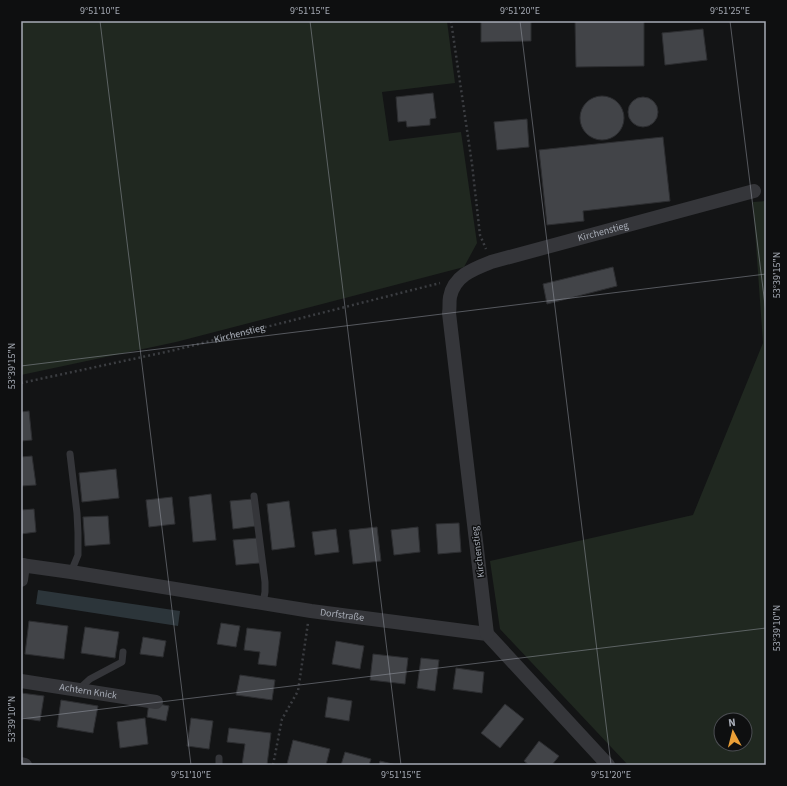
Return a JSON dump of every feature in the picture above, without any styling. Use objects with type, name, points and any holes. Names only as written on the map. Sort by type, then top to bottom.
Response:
[{"type":"street","name":"Kirchenstieg","points":[[487,634],[449,313],[450,296],[456,281],[473,269],[491,262],[754,191]]},
{"type":"street","name":"Dorfstraße","points":[[22,565],[262,604],[487,634]]},
{"type":"street","points":[[21,580],[22,565]]},
{"type":"street","points":[[487,634],[608,765]]},
{"type":"street","name":"Achtern Knick","points":[[21,681],[156,702]]},
{"type":"street","points":[[21,764],[25,765]]},
{"type":"lane","points":[[70,454],[78,533],[78,555],[71,572]]},
{"type":"lane","points":[[254,496],[265,582],[265,592],[262,604]]},
{"type":"lane","points":[[79,690],[90,679],[122,662],[123,652]]},
{"type":"path","points":[[451,21],[472,164],[480,235],[491,262]]},
{"type":"path","name":"Kirchenstieg","points":[[21,383],[175,350],[442,283],[456,281]]},
{"type":"path","points":[[273,765],[282,719],[298,691],[311,611]]},
{"type":"shaded area","points":[[21,21],[447,21],[455,83],[382,92],[389,141],[461,132],[477,243],[464,267],[176,342],[21,375]]},
{"type":"shaded area","points":[[766,201],[766,765],[628,765],[500,629],[490,561],[693,515],[763,343],[753,202]]},
{"type":"shaded area","points":[[38,590],[180,611],[178,626],[36,604]]},
{"type":"building","points":[[481,21],[531,21],[531,41],[481,42]]},
{"type":"building","points":[[575,21],[644,21],[644,66],[576,67]]},
{"type":"building","points":[[703,29],[707,60],[665,65],[662,33]]},
{"type":"building","points":[[433,93],[436,118],[430,119],[430,125],[407,127],[406,121],[398,122],[396,97]]},
{"type":"building","points":[[602,96],[614,100],[620,106],[624,118],[620,130],[614,136],[602,140],[590,136],[584,130],[580,118],[584,106],[590,100]]},
{"type":"building","points":[[643,97],[654,101],[658,112],[654,123],[643,127],[632,123],[628,112],[632,101]]},
{"type":"building","points":[[527,119],[529,147],[497,150],[494,122]]},
{"type":"building","points":[[663,137],[670,201],[583,211],[584,221],[547,225],[539,150]]},
{"type":"building","points":[[613,267],[617,286],[547,304],[543,284]]},
{"type":"building","points":[[29,411],[32,440],[21,441],[21,412]]},
{"type":"building","points":[[32,456],[36,485],[21,486],[21,457]]},
{"type":"building","points":[[116,469],[119,498],[82,502],[79,473]]},
{"type":"building","points":[[211,494],[216,540],[193,542],[189,497]]},
{"type":"building","points":[[172,497],[175,524],[149,527],[146,500]]},
{"type":"building","points":[[253,499],[256,526],[233,529],[230,501]]},
{"type":"building","points":[[289,501],[295,547],[272,550],[267,504]]},
{"type":"building","points":[[34,509],[36,532],[21,534],[21,510]]},
{"type":"building","points":[[108,516],[110,544],[85,546],[83,517]]},
{"type":"building","points":[[459,523],[461,552],[438,554],[436,524]]},
{"type":"building","points":[[377,527],[381,561],[353,564],[349,530]]},
{"type":"building","points":[[418,527],[420,552],[394,555],[391,530]]},
{"type":"building","points":[[336,529],[339,552],[315,555],[312,532]]},
{"type":"building","points":[[258,538],[260,563],[236,565],[233,540]]},
{"type":"building","points":[[29,621],[68,626],[64,659],[25,654]]},
{"type":"building","points":[[221,623],[240,626],[236,647],[217,644]]},
{"type":"building","points":[[85,627],[119,632],[115,658],[81,653]]},
{"type":"building","points":[[247,628],[281,632],[276,666],[258,664],[260,652],[244,650]]},
{"type":"building","points":[[143,637],[166,641],[163,657],[140,654]]},
{"type":"building","points":[[336,641],[364,646],[360,669],[332,664]]},
{"type":"building","points":[[373,654],[408,658],[405,684],[370,680]]},
{"type":"building","points":[[421,658],[439,660],[435,691],[417,688]]},
{"type":"building","points":[[456,668],[484,672],[482,693],[453,689]]},
{"type":"building","points":[[240,675],[275,680],[272,700],[236,695]]},
{"type":"building","points":[[21,693],[44,696],[40,721],[21,718]]},
{"type":"building","points":[[328,697],[352,701],[349,721],[325,717]]},
{"type":"building","points":[[61,700],[98,706],[93,733],[57,727]]},
{"type":"building","points":[[149,702],[169,706],[166,721],[147,717]]},
{"type":"building","points":[[505,704],[524,719],[500,748],[481,733]]},
{"type":"building","points":[[145,718],[148,744],[120,748],[117,722]]},
{"type":"building","points":[[191,718],[213,721],[209,749],[187,746]]},
{"type":"building","points":[[229,728],[271,733],[267,765],[242,765],[245,744],[227,742]]},
{"type":"building","points":[[293,740],[330,749],[326,765],[287,764]]},
{"type":"building","points":[[539,741],[559,756],[552,765],[529,765],[524,761]]},
{"type":"building","points":[[345,752],[371,759],[369,765],[341,765]]},
{"type":"building","points":[[380,761],[397,765],[379,765]]}]
